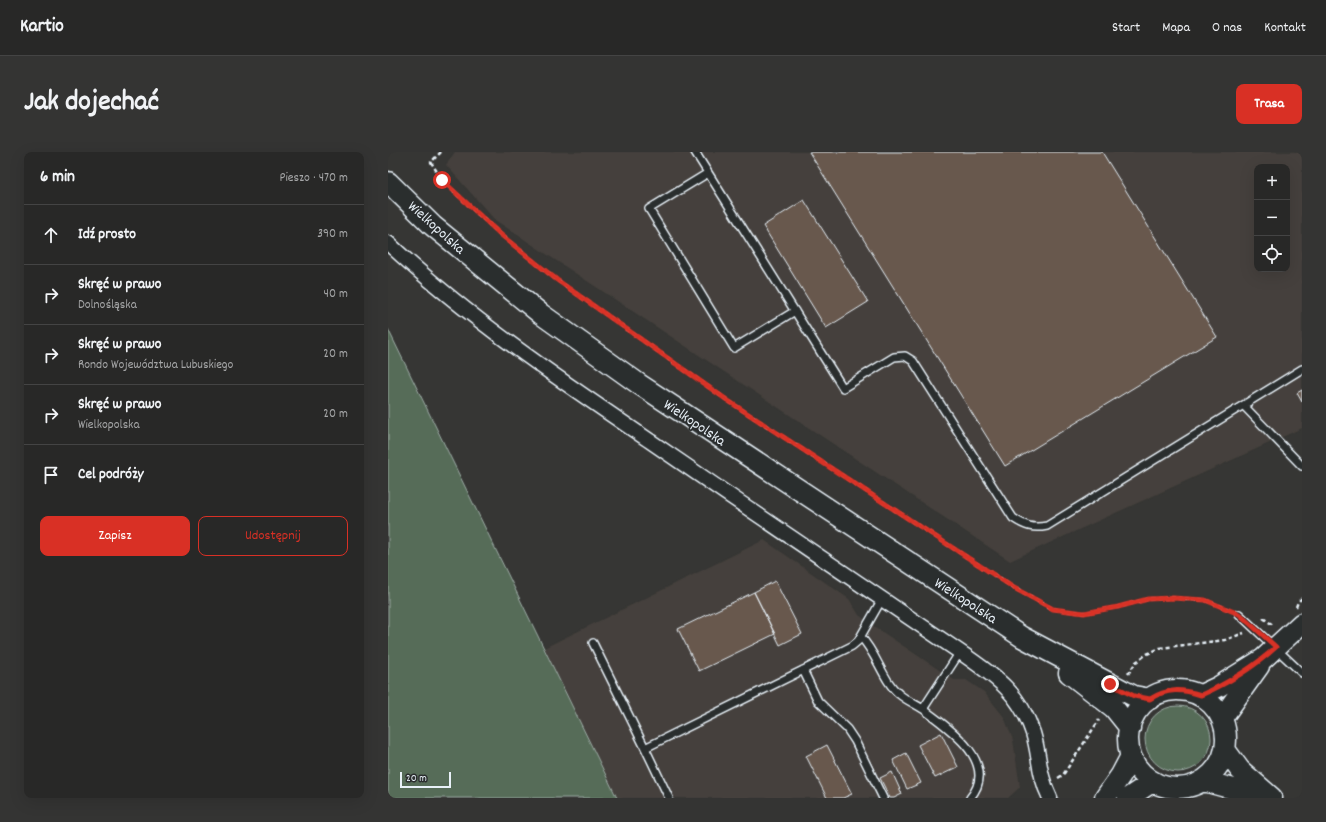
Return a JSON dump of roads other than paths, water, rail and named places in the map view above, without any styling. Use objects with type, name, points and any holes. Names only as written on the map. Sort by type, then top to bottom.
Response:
[{"type":"main road","name":"Wielkopolska","points":[[388,182],[433,226],[541,314],[749,458],[1022,637],[1114,708],[1130,728]]},
{"type":"main road","points":[[1222,718],[1270,653],[1298,619]]},
{"type":"main road","name":"Wielkopolska","points":[[1022,637],[1134,696],[1150,699]]},
{"type":"main road","points":[[1201,695],[1218,687],[1270,653]]},
{"type":"main road","points":[[1172,690],[1187,690],[1201,695],[1213,704],[1222,718],[1227,734],[1226,751],[1219,766],[1204,781],[1181,789],[1166,788],[1152,782],[1141,773],[1131,756],[1128,737],[1136,712],[1158,694],[1172,690]]},
{"type":"main road","points":[[1226,751],[1240,770],[1272,798]]},
{"type":"main road","points":[[1105,798],[1121,775],[1131,756]]},
{"type":"main road","points":[[1204,781],[1232,788],[1256,798]]},
{"type":"main road","points":[[1128,798],[1152,782]]},
{"type":"street","points":[[388,243],[416,269],[482,322],[558,378],[960,652],[1004,684],[1018,702],[1033,733],[1040,774],[1050,798]]},
{"type":"lane","points":[[695,152],[843,388],[894,357],[905,356],[913,361],[1013,518],[1022,525],[1035,528],[1047,526],[1302,369]]},
{"type":"lane","points":[[708,173],[649,210],[734,348],[795,311]]},
{"type":"lane","points":[[1244,406],[1302,466]]},
{"type":"lane","points":[[645,748],[852,646],[861,637],[882,599]]},
{"type":"lane","points":[[1239,614],[1252,625],[1270,653],[1302,673]]},
{"type":"lane","points":[[861,637],[870,647],[890,685],[898,694],[923,709],[956,735],[970,750],[979,767],[980,780],[976,790],[970,798]]},
{"type":"lane","points":[[592,643],[669,798]]},
{"type":"lane","points":[[923,709],[960,652]]},
{"type":"lane","points":[[803,670],[818,701],[847,729],[855,741],[883,798]]}]
